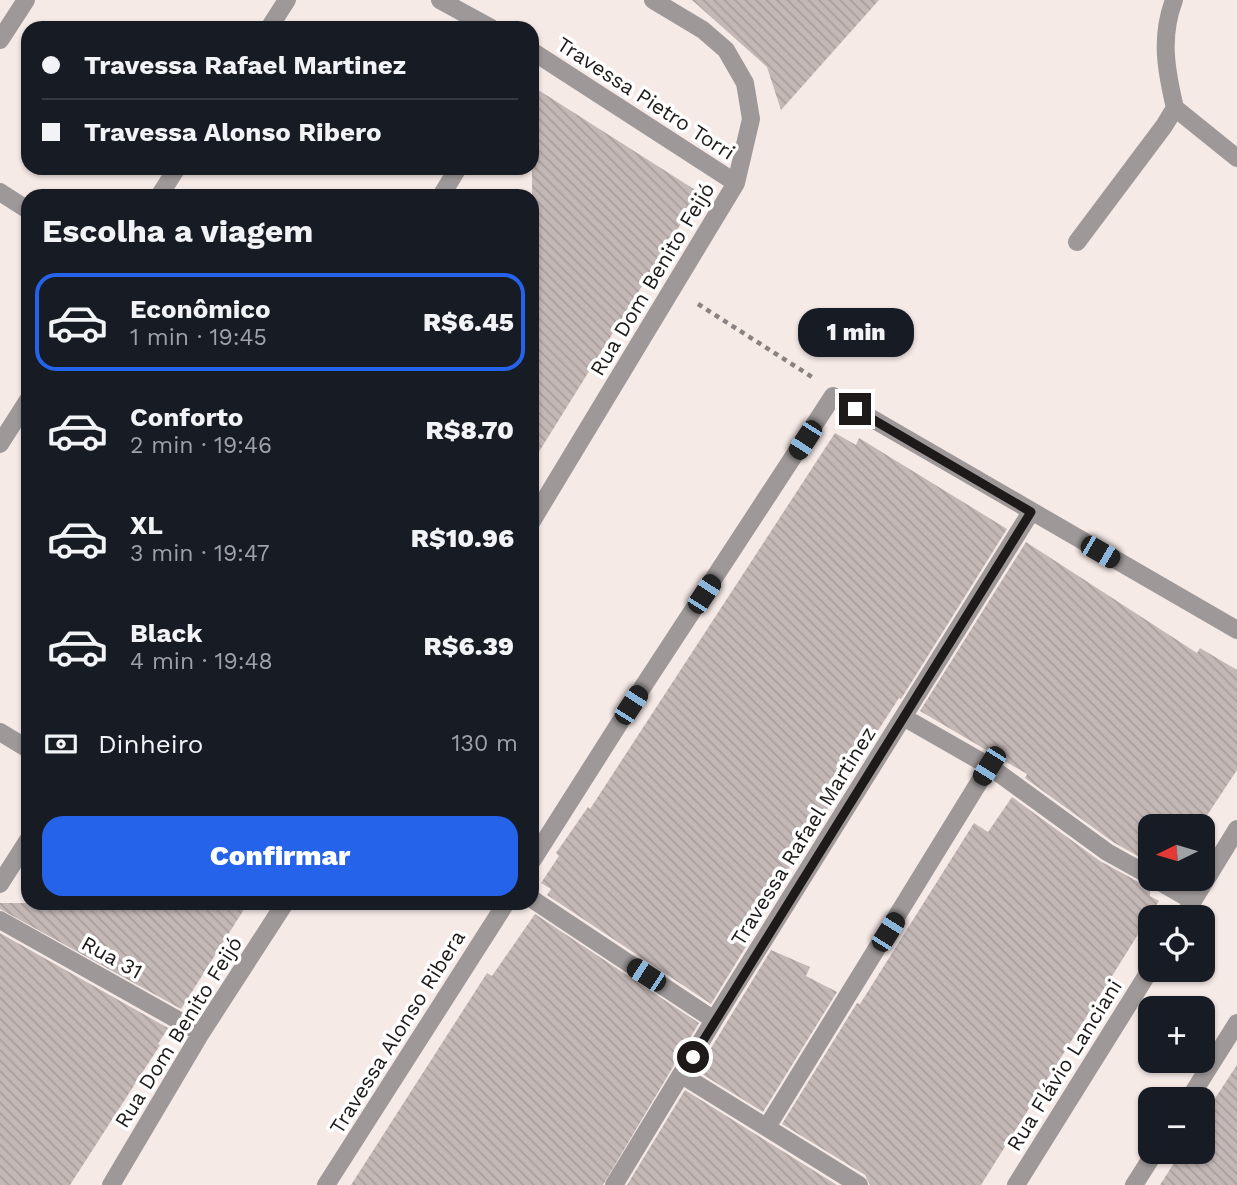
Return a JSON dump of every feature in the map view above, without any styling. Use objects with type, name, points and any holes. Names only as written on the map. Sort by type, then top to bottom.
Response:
[{"type":"street","points":[[0,40],[26,0]]},
{"type":"street","points":[[274,21],[287,0]]},
{"type":"street","points":[[440,0],[478,21]]},
{"type":"street","name":"Rua Dom Benito Feijó","points":[[539,510],[736,183],[751,119],[745,83],[726,50],[703,30],[653,0]]},
{"type":"street","points":[[1174,0],[1164,45],[1175,108],[1237,158]]},
{"type":"street","name":"Travessa Pietro Torri","points":[[539,56],[736,183]]},
{"type":"street","points":[[1077,242],[1175,108]]},
{"type":"street","points":[[0,192],[21,206]]},
{"type":"street","points":[[539,850],[834,396],[1237,630]]},
{"type":"street","points":[[0,444],[21,411]]},
{"type":"street","name":"Travessa Rafael Martinez","points":[[614,1185],[1031,512]]},
{"type":"street","points":[[905,718],[989,766],[1107,852],[1138,869]]},
{"type":"street","points":[[0,732],[21,745]]},
{"type":"street","points":[[767,1127],[989,766]]},
{"type":"street","points":[[1190,905],[1237,829]]},
{"type":"street","points":[[0,884],[21,851]]},
{"type":"street","points":[[1176,891],[1193,901]]},
{"type":"street","points":[[539,904],[715,1020]]},
{"type":"street","name":"Rua Dom Benito Feijó","points":[[111,1185],[201,1033],[280,910]]},
{"type":"street","name":"Travessa Alonso Ribera","points":[[326,1185],[502,910]]},
{"type":"street","name":"Rua 31","points":[[0,920],[201,1033]]},
{"type":"street","name":"Rua Flávio Lanciani","points":[[1016,1185],[1143,982]]},
{"type":"street","points":[[1197,1087],[1237,1023]]},
{"type":"street","points":[[682,1075],[859,1185]]},
{"type":"street","points":[[1134,1185],[1147,1164]]},
{"type":"path","points":[[674,289],[815,379],[834,396]]},
{"type":"building","points":[[692,0],[879,0],[781,110],[767,67]]},
{"type":"building","points":[[539,90],[700,193],[539,452],[539,189],[532,189],[532,175],[539,175]]},
{"type":"building","points":[[835,433],[856,445],[859,438],[1007,529],[901,699],[899,698],[780,882],[747,939],[750,940],[711,1004],[547,895],[551,889],[541,883],[559,856],[556,853],[588,807],[590,809]]},
{"type":"building","points":[[1026,542],[1197,653],[1200,648],[1237,670],[1237,770],[1208,814],[1138,814],[1138,856],[1113,842],[1025,778],[1027,774],[920,711]]},
{"type":"building","points":[[1012,797],[1100,861],[1138,882],[1138,891],[1150,891],[1150,896],[1159,901],[1156,905],[1138,905],[1138,935],[981,1185],[870,1185],[865,1175],[782,1124],[974,823],[988,832]]},
{"type":"building","points":[[0,903],[21,903],[21,910],[244,910],[181,1009],[0,909]]},
{"type":"building","points":[[535,914],[699,1023],[603,1185],[351,1185],[487,973],[492,976]]},
{"type":"building","points":[[0,933],[168,1028],[158,1044],[160,1045],[70,1185],[0,1185]]},
{"type":"building","points":[[771,950],[810,967],[806,976],[837,992],[763,1112],[697,1071]]},
{"type":"building","points":[[1237,1065],[1237,1185],[1160,1185],[1173,1164],[1215,1164],[1215,1098]]},
{"type":"building","points":[[685,1090],[837,1185],[627,1185]]},
{"type":"route","points":[[693,1057],[1031,512],[855,409]]}]
